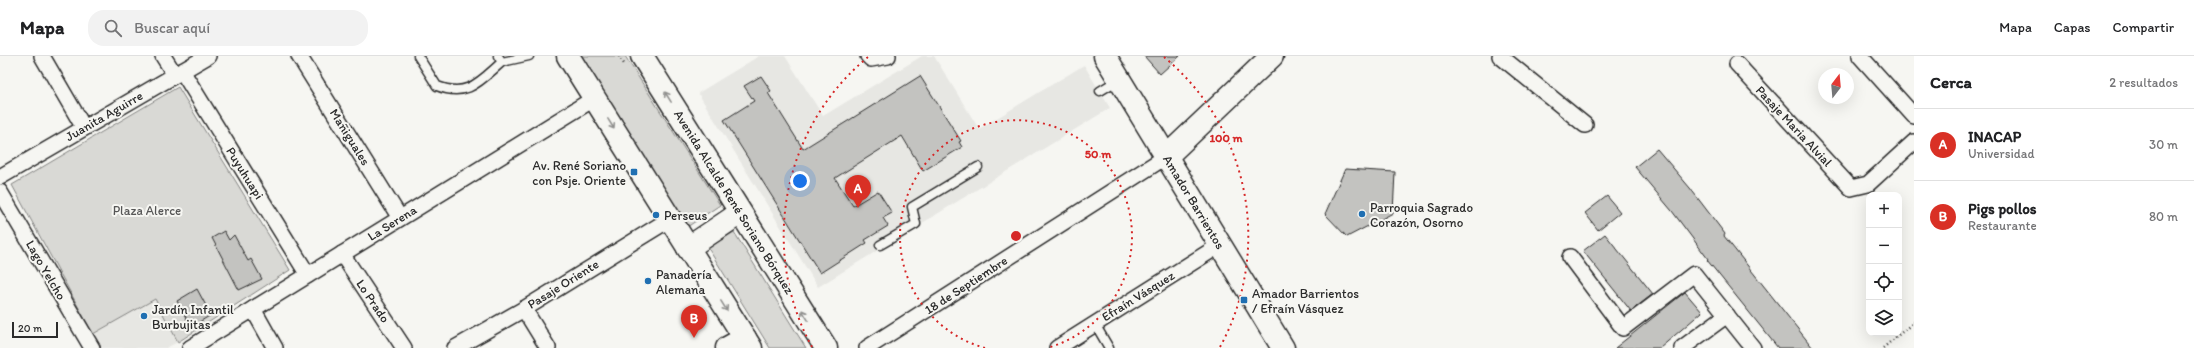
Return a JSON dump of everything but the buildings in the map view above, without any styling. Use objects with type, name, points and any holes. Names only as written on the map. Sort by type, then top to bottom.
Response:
[{"type":"main road","points":[[568,56],[688,248],[741,345]]},
{"type":"main road","name":"Avenida Alcalde René Soriano Bórquez","points":[[642,56],[826,348]]},
{"type":"main road","points":[[1167,156],[1272,56]]},
{"type":"main road","name":"Amador Barrientos","points":[[1108,57],[1119,80],[1167,156],[1283,348]]},
{"type":"main road","points":[[688,248],[740,213]]},
{"type":"street","points":[[42,56],[84,128]]},
{"type":"street","name":"Puyuhuapi","points":[[163,56],[178,73],[308,275]]},
{"type":"street","name":"Juanita Aguirre","points":[[0,176],[208,56]]},
{"type":"street","name":"Mañiguales","points":[[299,56],[400,218]]},
{"type":"street","points":[[868,56],[871,58],[888,56]]},
{"type":"street","points":[[1500,56],[1585,125]]},
{"type":"street","points":[[1860,56],[1914,116]]},
{"type":"street","name":"Pasaje Maria Alvial","points":[[1737,64],[1851,188],[1868,184],[1914,142]]},
{"type":"street","name":"La Serena","points":[[190,348],[595,98]]},
{"type":"street","name":"18 de Septiembre","points":[[867,348],[1167,156]]},
{"type":"street","name":"Lago Yelcho","points":[[0,192],[92,348]]},
{"type":"street","name":"Pasaje Oriente","points":[[455,348],[524,309],[670,219]]},
{"type":"street","name":"Efraín Vásquez","points":[[1057,348],[1220,245]]},
{"type":"street","name":"Lo Prado","points":[[342,254],[404,348]]},
{"type":"street","points":[[1570,257],[1622,328],[1694,274],[1753,348]]},
{"type":"street","points":[[253,309],[275,348]]},
{"type":"street","points":[[524,309],[548,348]]},
{"type":"street","points":[[1682,348],[1727,315]]},
{"type":"lane","points":[[418,56],[437,86],[453,90],[473,87],[500,59],[529,56]]},
{"type":"lane","points":[[1100,91],[1119,80]]},
{"type":"lane","points":[[880,245],[916,224],[912,207],[978,167]]},
{"type":"lane","points":[[1095,324],[1109,348]]},
{"type":"path","points":[[1884,348],[1914,322]]},
{"type":"shaded area","points":[[759,56],[785,56],[823,116],[922,56],[934,56],[979,129],[1084,65],[1110,108],[818,287],[698,93]]},
{"type":"shaded area","name":"Jardín Infantil Burbujitas","points":[[155,299],[178,342],[166,348],[101,348],[93,334]]},
{"type":"green space","points":[[577,56],[625,56],[720,205],[687,227]]},
{"type":"green space","name":"Plaza Alerce","points":[[178,87],[290,270],[178,342],[155,299],[93,334],[12,185]]},
{"type":"green space","points":[[734,232],[806,348],[770,348],[708,248]]},
{"type":"place","name":"Av. René Soriano con Psje. Oriente","points":[[634,172]]},
{"type":"place","name":"INACAP","points":[[858,208]]},
{"type":"place","name":"Parroquia Sagrado Corazón, Osorno","points":[[1362,214]]},
{"type":"place","name":"Perseus","points":[[656,215]]},
{"type":"place","name":"Panadería Alemana","points":[[648,281]]},
{"type":"place","name":"Amador Barrientos / Efraín Vásquez","points":[[1244,300]]},
{"type":"place","name":"Jardín Infantil Burbujitas","points":[[144,316]]},
{"type":"place","name":"Pigs pollos","points":[[694,338]]}]
